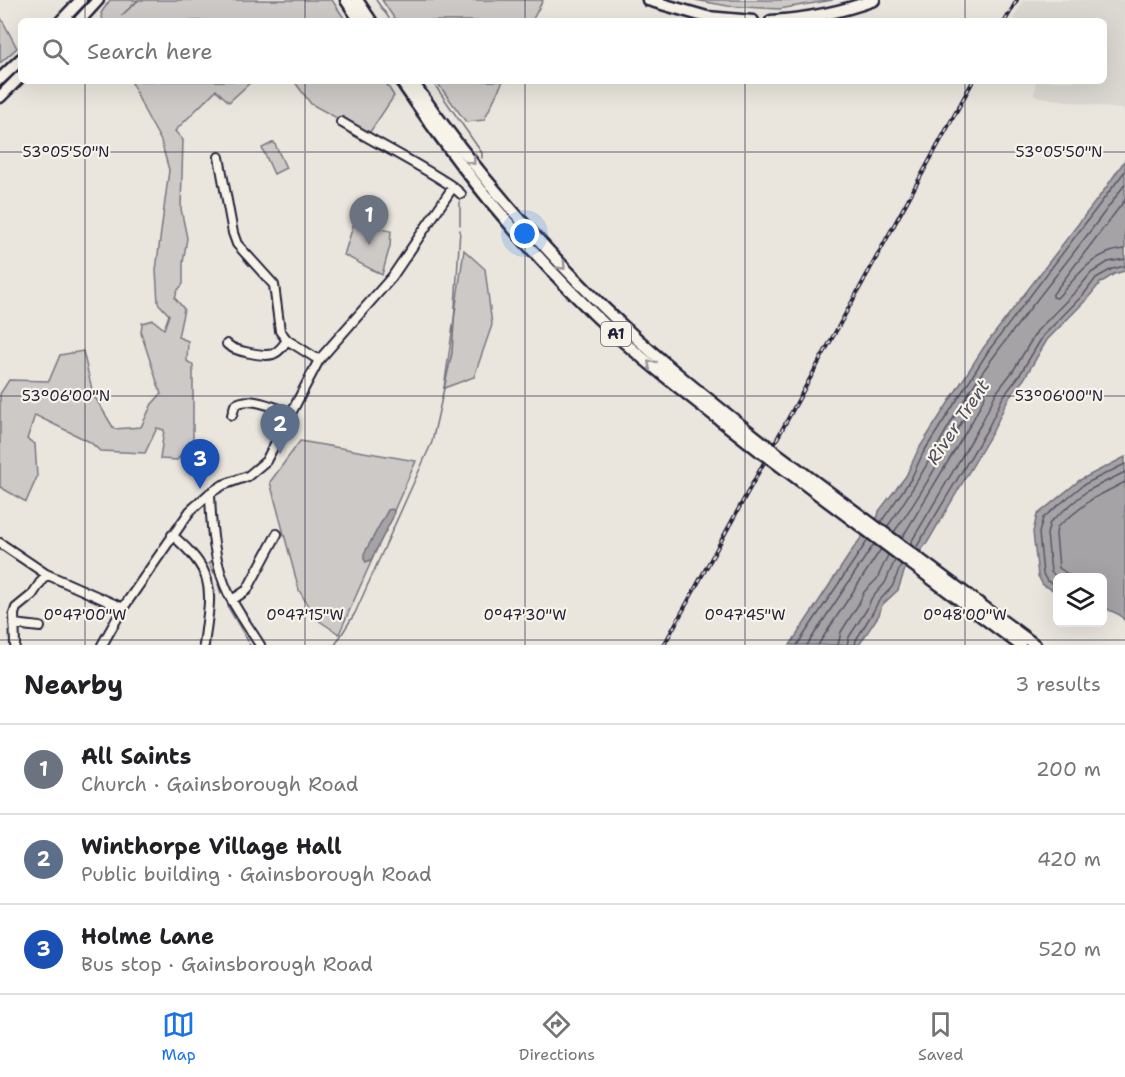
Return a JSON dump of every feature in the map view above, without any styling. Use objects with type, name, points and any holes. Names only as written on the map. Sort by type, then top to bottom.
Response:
[{"type":"highway","points":[[64,18],[81,0]]},
{"type":"highway","points":[[82,18],[98,0]]},
{"type":"highway","points":[[346,0],[358,18]]},
{"type":"highway","points":[[357,0],[369,18]]},
{"type":"highway","points":[[648,0],[707,17],[718,18]]},
{"type":"highway","points":[[801,18],[837,12],[874,0]]},
{"type":"highway","points":[[0,79],[18,62]]},
{"type":"highway","points":[[0,96],[18,79]]},
{"type":"highway","name":"A1","points":[[402,84],[492,194],[625,328],[768,452],[952,590],[1020,645]]},
{"type":"highway","name":"A1","points":[[414,84],[482,182]]},
{"type":"highway","name":"A1","points":[[952,590],[1034,645]]},
{"type":"street","points":[[341,122],[453,187],[461,194]]},
{"type":"street","points":[[219,157],[232,233],[237,244],[274,285],[280,331],[287,340],[319,360]]},
{"type":"street","points":[[102,645],[123,608],[189,511],[223,484],[248,476],[266,461],[319,360],[392,277],[453,187]]},
{"type":"street","points":[[226,344],[232,349],[270,355],[280,350],[287,340]]},
{"type":"street","points":[[232,415],[235,405],[240,401],[267,404],[291,413]]},
{"type":"street","points":[[210,493],[214,549],[232,600],[260,645]]},
{"type":"street","points":[[232,600],[247,590],[277,534]]},
{"type":"street","points":[[172,535],[192,553],[209,582],[210,602],[204,645]]},
{"type":"street","points":[[0,543],[46,574],[123,608]]},
{"type":"street","points":[[15,645],[16,608],[32,595],[46,574]]},
{"type":"street","points":[[14,624],[40,628]]},
{"type":"shaded area","points":[[110,0],[138,0],[121,16],[139,0],[332,0],[344,18],[102,18],[101,13]]},
{"type":"shaded area","points":[[382,0],[543,0],[534,18],[394,18]]},
{"type":"shaded area","points":[[695,0],[833,0],[779,9],[728,6]]},
{"type":"shaded area","points":[[1023,0],[1125,0],[1125,110],[1034,96],[1036,84],[1107,84],[1107,18],[1014,18]]},
{"type":"shaded area","points":[[0,16],[17,48],[0,63]]},
{"type":"shaded area","points":[[132,84],[249,84],[229,102],[216,90],[175,131],[183,140],[181,209],[187,238],[183,263],[183,284],[175,298],[184,309],[178,337],[188,341],[187,361],[193,365],[193,441],[177,460],[160,459],[164,430],[157,428],[145,453],[100,451],[90,442],[35,415],[27,439],[35,444],[37,477],[26,502],[0,487],[0,394],[9,380],[49,381],[60,355],[83,351],[93,394],[114,429],[141,427],[152,404],[161,394],[141,333],[142,323],[153,320],[164,329],[169,315],[158,303],[156,270],[169,170],[161,141]]},
{"type":"shaded area","points":[[296,84],[387,84],[394,96],[368,135],[311,104]]},
{"type":"shaded area","points":[[438,84],[502,84],[484,120],[466,122]]},
{"type":"shaded area","points":[[274,142],[286,168],[274,174],[262,148]]},
{"type":"shaded area","points":[[354,223],[391,231],[390,246],[382,275],[344,255]]},
{"type":"shaded area","points":[[464,250],[485,269],[492,325],[474,377],[444,388]]},
{"type":"shaded area","points":[[300,441],[416,461],[339,634],[315,618],[299,590],[270,482]]},
{"type":"water","name":"River Trent","points":[[1125,160],[1125,271],[1114,274],[1100,283],[1047,340],[1024,379],[1008,399],[993,431],[927,543],[905,569],[898,590],[882,605],[879,615],[859,645],[790,645],[855,546],[878,516],[879,511],[906,476],[918,450],[984,347]]},
{"type":"water","points":[[1125,457],[1125,621],[1120,615],[1107,609],[1107,573],[1053,573],[1053,590],[1043,585],[1038,576],[1033,532],[1037,515],[1080,480]]},
{"type":"water","points":[[392,509],[393,517],[371,560],[366,562],[364,554],[388,510]]},
{"type":"waterway","points":[[376,0],[389,18]]},
{"type":"waterway","points":[[434,84],[482,153],[482,158]]},
{"type":"waterway","points":[[460,198],[460,225]]},
{"type":"waterway","points":[[335,645],[355,613],[432,442],[452,353],[460,230]]},
{"type":"waterway","points":[[211,562],[209,563],[214,573]]},
{"type":"waterway","points":[[218,584],[221,594]]},
{"type":"waterway","points":[[228,607],[248,641]]},
{"type":"railway","points":[[1007,18],[1017,0]]},
{"type":"railway","points":[[664,645],[971,84]]},
{"type":"place","name":"All Saints","points":[[369,245]]},
{"type":"place","name":"Winthorpe Village Hall","points":[[280,454]]},
{"type":"place","name":"Holme Lane","points":[[200,489]]}]
